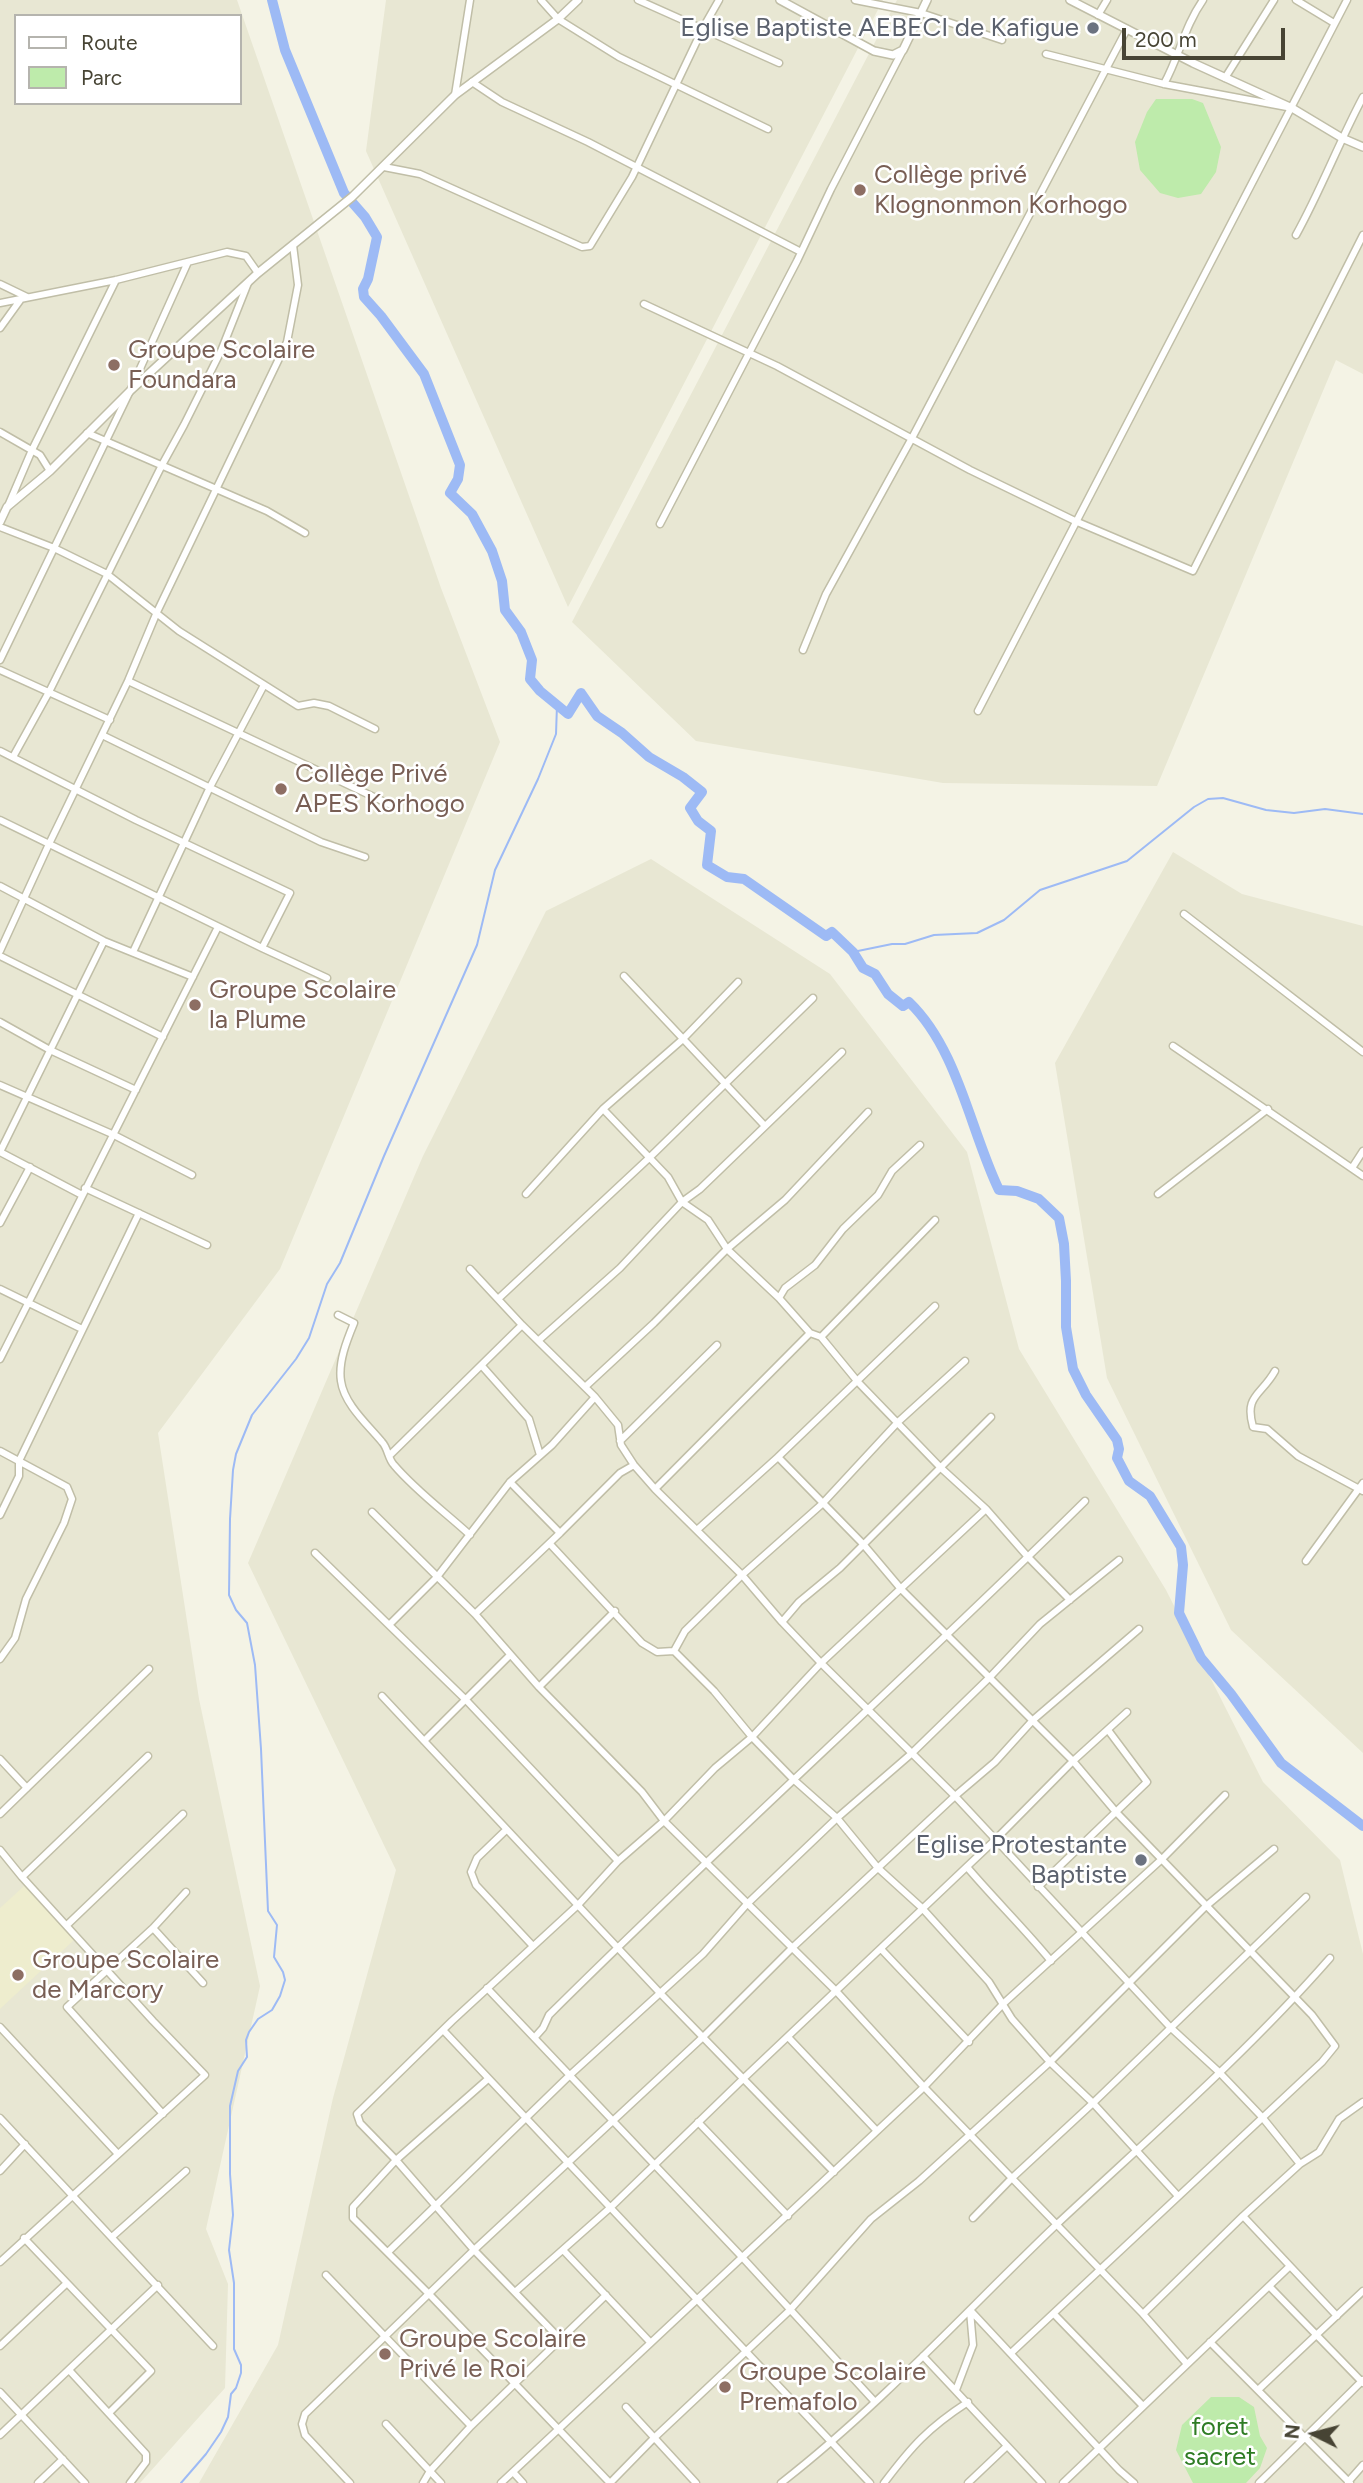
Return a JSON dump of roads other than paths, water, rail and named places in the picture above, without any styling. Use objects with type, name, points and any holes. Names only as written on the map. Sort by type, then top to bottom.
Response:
[{"type":"street","points":[[455,95],[470,0]]},
{"type":"street","points":[[541,0],[558,19],[619,57],[768,129]]},
{"type":"street","points":[[7,507],[50,471],[130,390],[258,273],[350,199],[455,95],[558,19],[578,0]]},
{"type":"street","points":[[638,0],[779,63]]},
{"type":"street","points":[[384,167],[420,174],[582,247],[590,246],[637,166],[719,0]]},
{"type":"street","points":[[780,0],[874,51],[893,55],[903,50]]},
{"type":"street","points":[[855,0],[920,13],[1002,40]]},
{"type":"street","points":[[660,524],[802,251],[928,0]]},
{"type":"street","points":[[1070,0],[1292,108],[1342,138],[1363,147]]},
{"type":"street","points":[[1098,15],[1107,0]]},
{"type":"street","points":[[1164,85],[1179,55],[1191,17],[1203,0]]},
{"type":"street","points":[[1226,78],[1274,0]]},
{"type":"street","points":[[1296,0],[1334,23]]},
{"type":"street","points":[[978,711],[1347,0]]},
{"type":"street","points":[[803,650],[826,594],[912,438],[1127,29]]},
{"type":"street","points":[[1046,54],[1164,85],[1292,108]]},
{"type":"street","points":[[472,82],[502,102],[637,166],[802,251]]},
{"type":"street","points":[[1296,235],[1316,199],[1363,97]]},
{"type":"street","points":[[644,304],[777,366],[970,470],[1075,521],[1192,571],[1363,235]]},
{"type":"street","points":[[163,1037],[76,996],[0,954],[24,897],[128,681],[157,612],[287,342],[298,285],[293,245]]},
{"type":"street","points":[[0,303],[117,280],[228,252],[246,256],[258,273]]},
{"type":"street","points":[[0,660],[106,441],[188,262]]},
{"type":"street","points":[[0,522],[117,280]]},
{"type":"street","points":[[13,757],[49,692],[221,351],[248,283]]},
{"type":"street","points":[[0,284],[29,298]]},
{"type":"street","points":[[0,328],[21,299]]},
{"type":"street","points":[[0,432],[40,455],[50,471]]},
{"type":"street","points":[[87,433],[267,511],[305,533]]},
{"type":"street","points":[[0,527],[54,548],[107,574],[179,631],[299,706],[314,703],[329,706],[375,729]]},
{"type":"street","points":[[0,670],[110,720]]},
{"type":"street","points":[[128,681],[393,806]]},
{"type":"street","points":[[133,952],[210,787],[264,685]]},
{"type":"street","points":[[102,735],[321,842],[365,857]]},
{"type":"street","points":[[0,751],[290,893],[261,948]]},
{"type":"street","points":[[0,820],[327,978]]},
{"type":"street","points":[[0,886],[104,941],[193,977]]},
{"type":"street","points":[[1184,914],[1363,1052]]},
{"type":"street","points":[[0,1359],[218,927]]},
{"type":"street","points":[[104,941],[0,1152],[207,1245]]},
{"type":"street","points":[[624,976],[764,1125]]},
{"type":"street","points":[[526,1195],[603,1109],[683,1039],[738,982]]},
{"type":"street","points":[[498,1299],[648,1159],[813,998]]},
{"type":"street","points":[[0,1023],[50,1050],[136,1090]]},
{"type":"street","points":[[1173,1046],[1363,1176]]},
{"type":"street","points":[[539,1340],[620,1268],[682,1202],[700,1189],[842,1052]]},
{"type":"street","points":[[0,1085],[112,1133],[192,1175]]},
{"type":"street","points":[[603,1109],[668,1177],[682,1202],[708,1220],[727,1249],[779,1298],[810,1333],[821,1337],[858,1382],[941,1468],[986,1508],[1028,1558],[1070,1600]]},
{"type":"street","points":[[1158,1194],[1268,1109]]},
{"type":"street","points":[[585,1388],[727,1249],[785,1200],[868,1112]]},
{"type":"street","points":[[779,1298],[785,1288],[815,1265],[843,1229],[878,1195],[892,1171],[920,1144]]},
{"type":"street","points":[[1352,1168],[1363,1151]]},
{"type":"street","points":[[0,1223],[30,1167]]},
{"type":"street","points":[[0,1515],[19,1476],[19,1461],[139,1213]]},
{"type":"street","points":[[821,1337],[935,1220]]},
{"type":"street","points":[[470,1269],[595,1397],[618,1425],[620,1441],[634,1465],[655,1489],[743,1574],[782,1622],[821,1663],[955,1796],[1170,2027],[1219,2072],[1300,2164]]},
{"type":"street","points":[[0,1289],[82,1329]]},
{"type":"street","points":[[698,1529],[858,1382],[934,1306]]},
{"type":"street","points":[[338,1315],[354,1323],[340,1371],[341,1384],[358,1411],[359,1418],[383,1443],[392,1463],[470,1535]]},
{"type":"street","points":[[389,1456],[522,1325]]},
{"type":"street","points":[[655,1489],[810,1333]]},
{"type":"street","points":[[620,1441],[717,1345]]},
{"type":"street","points":[[674,1651],[685,1631],[743,1574],[822,1504],[898,1422],[965,1361]]},
{"type":"street","points":[[482,1366],[529,1419],[540,1455]]},
{"type":"street","points":[[1275,1371],[1267,1385],[1250,1402],[1253,1427],[1267,1429],[1292,1452],[1362,1488],[1306,1561]]},
{"type":"street","points":[[389,1625],[437,1577],[510,1482],[540,1455],[595,1397]]},
{"type":"street","points":[[782,1622],[799,1602],[840,1568],[991,1417]]},
{"type":"street","points":[[0,1451],[67,1487],[72,1499],[64,1523],[26,1600],[15,1638],[0,1659]]},
{"type":"street","points":[[622,1471],[628,1455]]},
{"type":"street","points":[[778,1457],[863,1544],[901,1588],[1073,1761],[1116,1812],[1205,1907],[1312,2015],[1335,2046],[1322,2062],[1011,2353]]},
{"type":"street","points":[[475,1614],[550,1544],[622,1471],[634,1465]]},
{"type":"street","points":[[510,1482],[560,1533]]},
{"type":"street","points":[[535,2038],[544,2028],[549,2015],[617,1947],[949,1635],[1085,1501]]},
{"type":"street","points":[[560,2339],[474,2250],[360,2123],[357,2114],[532,1945],[578,1905],[618,1861],[664,1821],[715,1768],[751,1737],[821,1663],[986,1508]]},
{"type":"street","points":[[372,1512],[475,1614],[539,1688],[642,1791],[664,1821],[837,1992],[1187,2364]]},
{"type":"street","points":[[550,1544],[649,1649],[657,1652],[674,1651],[714,1691],[751,1737],[837,1818],[878,1868],[922,1908],[989,1982],[1012,2019],[1050,2062],[1093,2103],[1178,2196]]},
{"type":"street","points":[[316,1553],[466,1699],[618,1861]]},
{"type":"street","points":[[388,2252],[570,2076],[703,1954],[747,1904],[837,1818],[911,1754],[1040,1624],[1119,1560]]},
{"type":"street","points":[[539,1688],[615,1611]]},
{"type":"street","points":[[350,2483],[305,2435],[302,2424],[305,2414],[566,2163],[704,2037],[792,1948],[995,1762],[1033,1720],[1139,1629]]},
{"type":"street","points":[[424,1741],[510,1655]]},
{"type":"street","points":[[0,1814],[149,1669]]},
{"type":"street","points":[[382,1696],[660,1993],[834,2172]]},
{"type":"street","points":[[515,2292],[611,2207],[995,1840],[1073,1761],[1128,1712]]},
{"type":"street","points":[[1038,1886],[1147,1782],[1108,1730]]},
{"type":"street","points":[[22,1877],[149,1756]]},
{"type":"street","points":[[0,1759],[27,1788]]},
{"type":"street","points":[[501,2483],[924,2087],[1004,2003],[1162,1859],[1225,1796]]},
{"type":"street","points":[[67,1925],[183,1814]]},
{"type":"street","points":[[506,1830],[477,1858],[471,1872],[476,1885],[532,1945]]},
{"type":"street","points":[[488,2079],[396,2160],[353,2207],[353,2218],[516,2383],[610,2483],[789,2311],[871,2219],[919,2181],[1050,2062],[1205,1907],[1274,1849]]},
{"type":"street","points":[[0,1850],[153,2021],[205,2074],[0,2262]]},
{"type":"street","points":[[967,1867],[1051,1961]]},
{"type":"street","points":[[163,2114],[67,2007],[153,1928],[186,1892]]},
{"type":"street","points":[[973,2218],[1170,2027],[1251,1953],[1306,1897]]},
{"type":"street","points":[[153,1928],[203,1983]]},
{"type":"street","points":[[881,1949],[969,2042]]},
{"type":"street","points":[[781,2483],[832,2444],[1295,1998],[1330,1958]]},
{"type":"street","points":[[487,1989],[742,2257],[875,2402]]},
{"type":"street","points":[[0,2027],[118,2154]]},
{"type":"street","points":[[443,2030],[870,2483]]},
{"type":"street","points":[[788,2037],[877,2131]]},
{"type":"street","points":[[1143,2315],[1243,2216],[1300,2164],[1319,2152],[1339,2119],[1363,2102]]},
{"type":"street","points":[[0,2118],[213,2346]]},
{"type":"street","points":[[698,2122],[788,2216]]},
{"type":"street","points":[[0,2171],[25,2144]]},
{"type":"street","points":[[113,2236],[186,2171]]},
{"type":"street","points":[[1243,2216],[1337,2316]]},
{"type":"street","points":[[24,2238],[151,2371],[108,2413]]},
{"type":"street","points":[[563,2249],[650,2342]]},
{"type":"street","points":[[1063,2483],[1290,2266]]},
{"type":"street","points":[[326,2275],[471,2426]]},
{"type":"street","points":[[0,2346],[67,2283]]},
{"type":"street","points":[[0,2435],[158,2285]]},
{"type":"street","points":[[1259,2483],[1362,2381],[1269,2286]]},
{"type":"street","points":[[1259,2389],[1363,2291]]},
{"type":"street","points":[[423,2483],[430,2471],[471,2426],[606,2295]]},
{"type":"street","points":[[970,2309],[1134,2483]]},
{"type":"street","points":[[956,2390],[973,2345],[970,2309]]},
{"type":"street","points":[[1054,2314],[1143,2406]]},
{"type":"street","points":[[1210,2342],[1348,2482],[1363,2465]]},
{"type":"street","points":[[923,2356],[1042,2483]]},
{"type":"street","points":[[69,2370],[146,2454],[146,2462],[130,2483]]},
{"type":"street","points":[[0,2392],[85,2483]]},
{"type":"street","points":[[884,2483],[913,2445],[940,2420],[968,2402]]},
{"type":"street","points":[[626,2407],[696,2483]]},
{"type":"street","points":[[386,2424],[441,2483]]},
{"type":"street","points":[[968,2483],[1007,2446]]},
{"type":"street","points":[[38,2483],[63,2459]]},
{"type":"street","points":[[513,2472],[523,2483]]},
{"type":"street","points":[[335,2483],[342,2475]]},
{"type":"waterway","points":[[272,0],[285,50],[344,193],[365,217],[377,237],[368,279],[363,289],[364,297],[424,374],[460,465],[458,479],[450,493],[472,514],[492,551],[502,581],[505,610],[521,632],[532,660],[530,679],[568,714],[581,693],[597,716],[622,733],[649,757],[702,792],[690,808],[698,821],[711,831],[707,865],[727,877],[744,879],[826,936],[832,932],[853,952],[863,968],[875,974],[888,994],[903,1006],[909,1002],[926,1021],[940,1043],[962,1091],[999,1190],[1017,1191],[1039,1199],[1059,1218],[1064,1244],[1066,1327],[1073,1369],[1086,1395],[1117,1440],[1117,1458],[1129,1481],[1150,1496],[1181,1547],[1183,1565],[1179,1613],[1201,1658],[1281,1763],[1363,1826]]},
{"type":"waterway","points":[[181,2483],[221,2432],[228,2417],[231,2394],[241,2373],[241,2365],[234,2349],[234,2283],[229,2250],[233,2215],[230,2106],[238,2071],[247,2057],[246,2040],[249,2032],[258,2019],[272,2010],[285,1980],[274,1957],[277,1925],[268,1911],[255,1665],[247,1623],[236,1610],[229,1595],[230,1519],[236,1454],[252,1415],[309,1338],[327,1284],[340,1263],[477,945],[495,870],[556,734],[557,705]]},
{"type":"waterway","points":[[853,952],[905,944],[934,935],[977,933],[1004,920],[1040,890],[1127,861],[1194,807],[1208,799],[1223,798],[1266,810],[1294,813],[1325,809],[1363,814]]},
{"type":"place","name":"Eglise Baptiste AEBECI de Kafigue","points":[[1093,28]]},
{"type":"place","name":"Collège privé Klognonmon Korhogo","points":[[860,190]]},
{"type":"place","name":"Groupe Scolaire Foundara","points":[[114,365]]},
{"type":"place","name":"Collège Privé APES Korhogo","points":[[281,789]]},
{"type":"place","name":"Groupe Scolaire la Plume","points":[[195,1005]]},
{"type":"place","name":"Eglise Protestante Baptiste","points":[[1141,1860]]},
{"type":"place","name":"Groupe Scolaire de Marcory","points":[[18,1975]]},
{"type":"place","name":"Groupe Scolaire Privé le Roi","points":[[385,2354]]},
{"type":"place","name":"Groupe Scolaire Premafolo","points":[[725,2387]]},
{"type":"park label","name":"foret sacret","points":[[1220,2442]]}]
